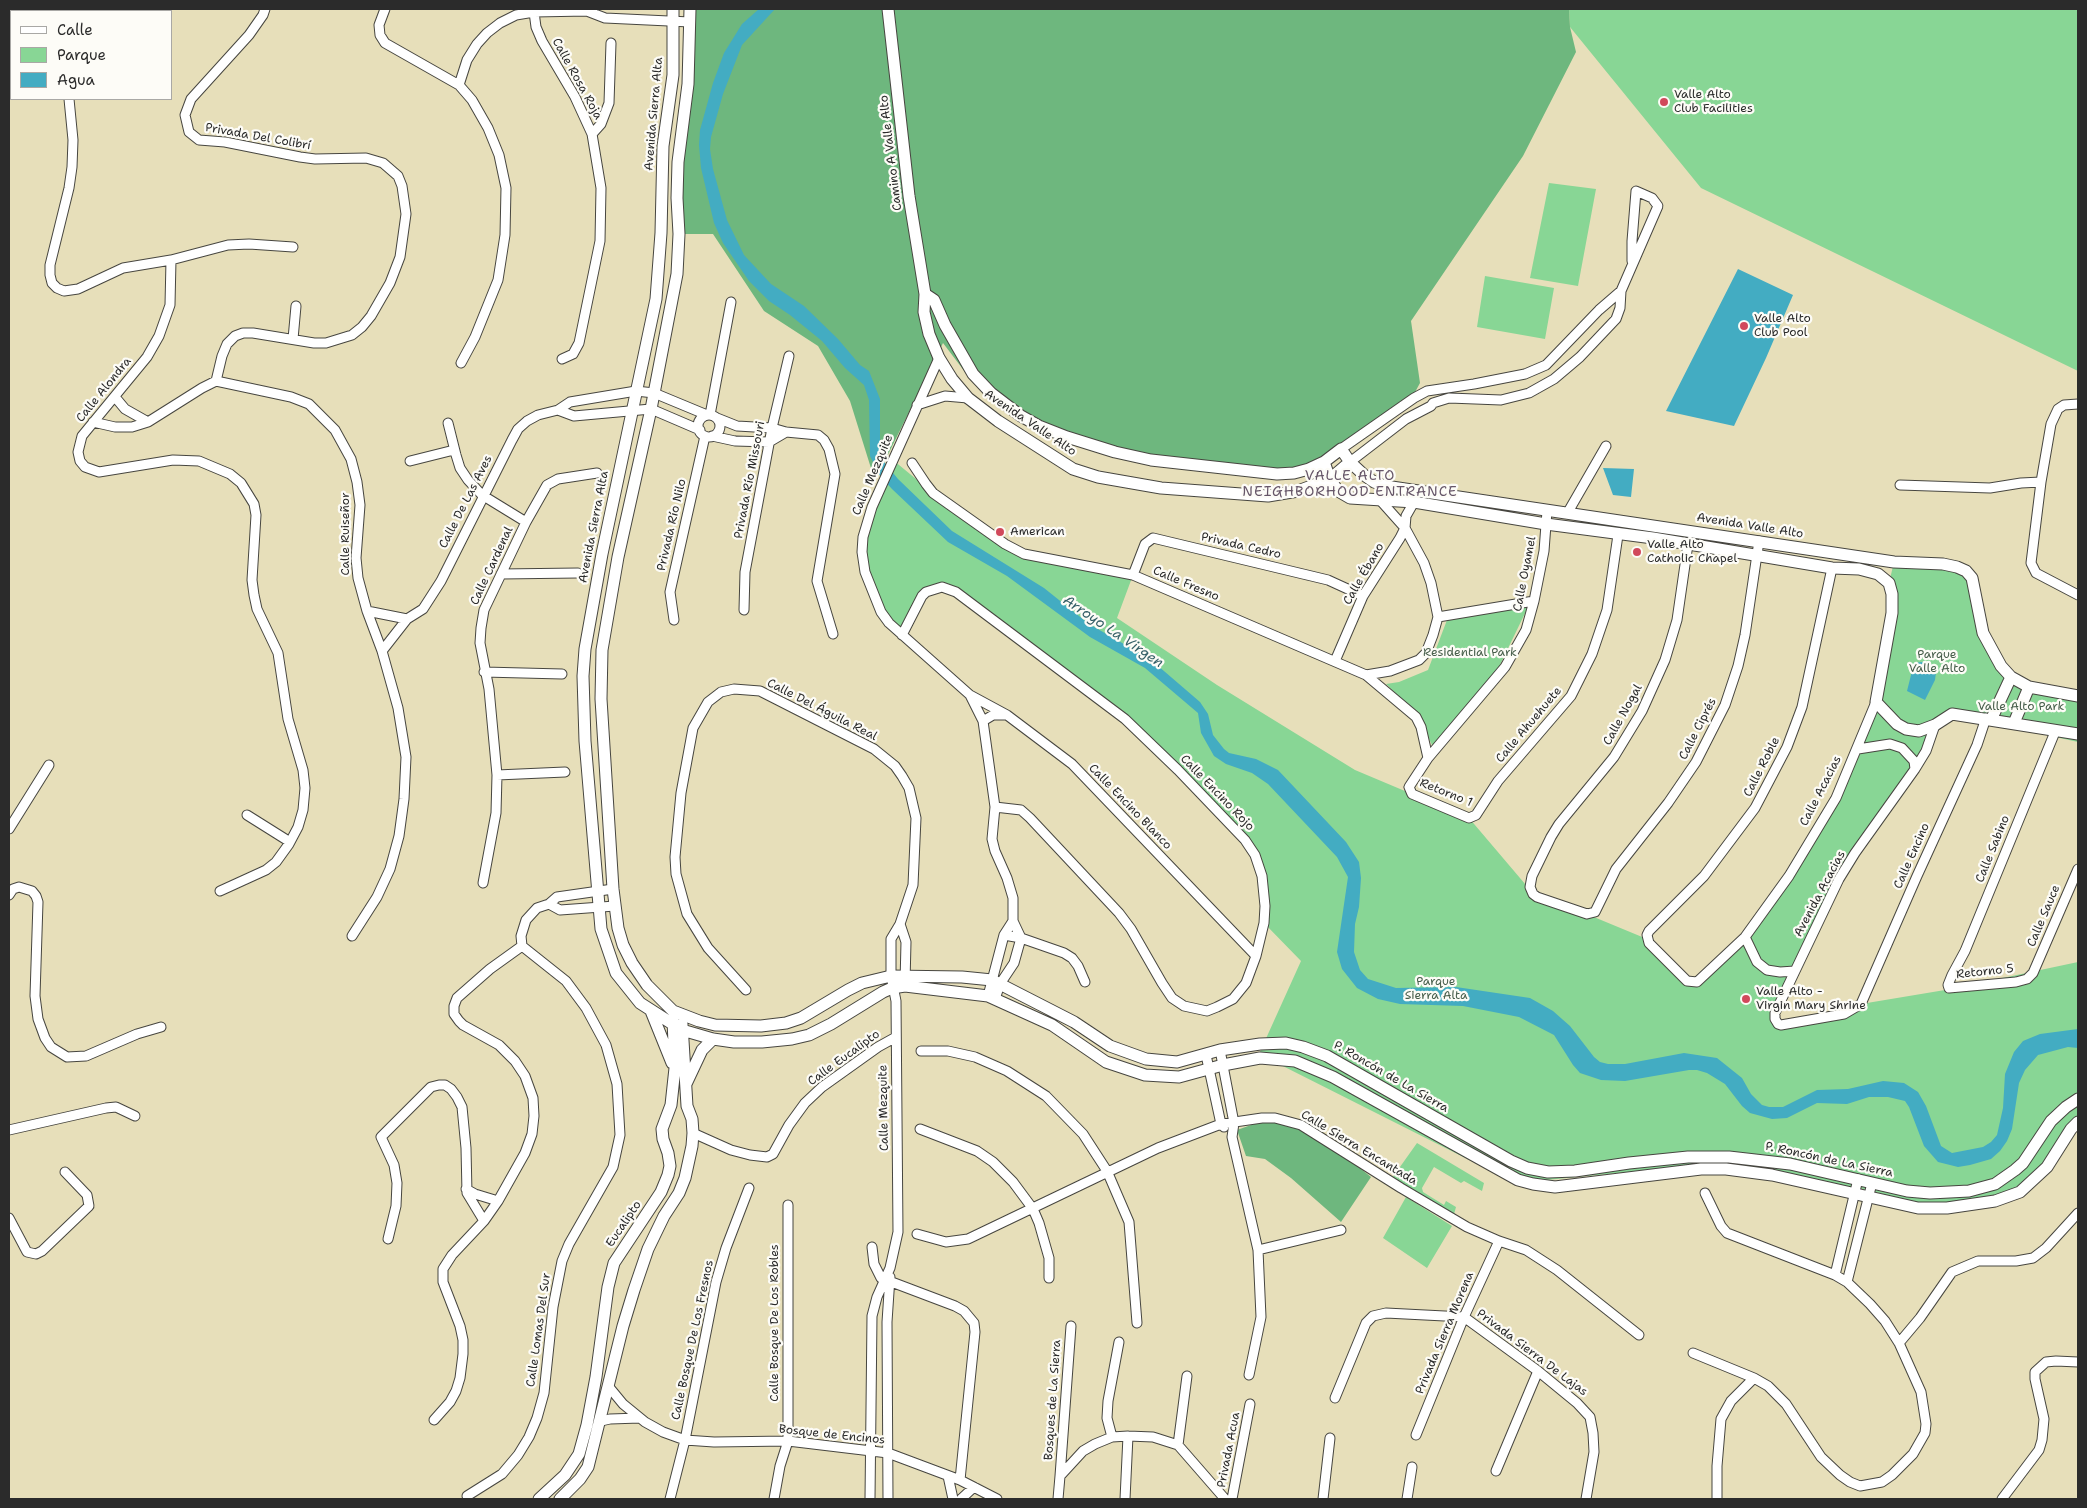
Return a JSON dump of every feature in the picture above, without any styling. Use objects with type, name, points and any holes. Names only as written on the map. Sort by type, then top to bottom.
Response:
[{"type":"street","name":"Privada Del Colibrí","points":[[216,381],[227,344],[243,333],[253,332],[293,340],[326,343],[352,335],[362,327],[371,316],[390,283],[400,257],[406,214],[402,186],[398,176],[390,167],[375,160],[300,158],[232,144],[199,140],[189,132],[185,115],[191,99],[249,35],[264,15],[265,9]]},
{"type":"street","points":[[385,9],[379,25],[380,36],[385,43],[400,53],[429,66],[459,85],[472,100],[488,128],[499,155],[506,188],[505,235],[498,280],[475,337],[461,363]]},
{"type":"street","points":[[628,9],[628,19]]},
{"type":"street","name":"Avenida Sierra Alta","points":[[673,9],[673,75],[663,146],[656,299],[585,649],[583,676],[585,742],[601,929],[616,973],[640,1003],[678,1027]]},
{"type":"street","points":[[677,1013],[647,985],[623,946],[613,889],[601,699],[602,650],[618,557],[651,409],[677,274],[679,234],[677,198],[680,139],[688,84],[690,9]]},
{"type":"street","name":"Camino A Valle Alto","points":[[888,9],[909,196],[925,294]]},
{"type":"street","points":[[459,85],[467,60],[477,44],[487,32],[516,15],[534,12],[590,10],[605,18],[690,22]]},
{"type":"street","name":"Calle Rosa Roja","points":[[534,12],[536,27],[542,41],[575,96],[592,134],[601,188],[600,241],[579,343],[573,354],[562,359]]},
{"type":"street","points":[[592,134],[601,124],[609,103],[611,42]]},
{"type":"street","points":[[69,100],[73,140],[72,167],[69,188],[50,265],[52,282],[57,288],[70,291],[123,268],[171,260],[228,245],[293,246]]},
{"type":"street","points":[[1621,291],[1658,206],[1652,198],[1636,190],[1632,262]]},
{"type":"street","points":[[662,198],[677,198]]},
{"type":"street","name":"Calle Alondra","points":[[171,260],[172,293],[165,321],[147,357],[82,436],[78,452],[80,461],[91,470],[107,471],[172,460],[199,461],[230,474],[250,494],[256,515],[252,580],[254,595],[257,609],[278,653],[288,720],[303,770],[303,810],[298,827],[276,862],[266,870],[220,891]]},
{"type":"street","name":"Avenida Valle Alto","points":[[925,294],[924,312],[929,334],[939,358],[952,380],[968,398],[998,421],[1056,460],[1073,469],[1098,478],[1161,488],[1268,496],[1298,492],[1330,479],[1406,419],[1431,406],[1433,403],[1449,398],[1501,400],[1529,393],[1554,379],[1580,357],[1613,323],[1620,308],[1621,291]]},
{"type":"street","name":"Avenida Valle Alto","points":[[925,294],[934,300],[945,326],[973,374],[1008,407],[1039,426],[1115,452],[1170,463],[1277,474],[1294,473],[1324,462],[1340,449],[1427,391],[1525,374],[1546,365],[1599,310],[1621,291]]},
{"type":"street","points":[[706,434],[720,428],[711,416],[731,302]]},
{"type":"street","points":[[293,340],[296,306]]},
{"type":"street","name":"Privada Río Missouri","points":[[744,610],[745,572],[772,428],[789,356]]},
{"type":"street","name":"Calle Mezquite","points":[[939,358],[868,516],[862,552],[865,572],[881,612],[889,623],[970,695]]},
{"type":"street","points":[[93,422],[116,427],[132,427],[148,422],[216,381]]},
{"type":"street","name":"Calle Ruiseñor","points":[[216,381],[291,397],[309,404],[335,430],[351,459],[357,482],[360,512],[356,558],[358,578],[398,708],[406,756],[400,836],[390,869],[377,897],[352,936]]},
{"type":"street","name":"Calle De Las Aves","points":[[382,651],[407,619],[423,609],[441,581],[482,495],[518,429],[527,420],[558,410],[570,402],[636,391],[654,393],[737,426],[772,428],[786,432],[818,435],[824,440],[832,461],[834,474],[817,580],[833,634]]},
{"type":"street","points":[[917,405],[945,396],[968,398]]},
{"type":"street","points":[[116,397],[125,409],[148,422]]},
{"type":"street","points":[[593,399],[595,414]]},
{"type":"street","points":[[2078,404],[2064,405],[2053,416],[2041,482],[2031,563],[2036,573],[2078,595]]},
{"type":"street","points":[[651,409],[706,434],[734,441],[770,442],[786,432]]},
{"type":"street","name":"Calle De Las Aves","points":[[558,410],[574,416],[651,409]]},
{"type":"street","points":[[706,434],[700,420],[711,416]]},
{"type":"street","points":[[448,423],[460,468],[468,480],[482,495],[526,522]]},
{"type":"street","name":"Privada Río Nilo","points":[[674,620],[670,592],[706,434]]},
{"type":"street","points":[[1568,512],[1606,446]]},
{"type":"street","name":"Avenida Valle Alto","points":[[1340,449],[1350,462],[1374,482],[1385,486],[1894,562],[1943,564],[1957,567],[1966,571],[1972,578],[1983,633],[2001,666],[2011,677],[2029,687],[2078,696]]},
{"type":"street","points":[[410,461],[454,450]]},
{"type":"street","points":[[1324,462],[1330,479],[1338,492],[1345,496],[1414,502],[1618,535],[1757,554],[1832,568],[1859,569],[1878,574],[1888,583],[1894,562]]},
{"type":"street","name":"Calle Fresno","points":[[912,463],[933,493],[1024,554],[1133,575],[1366,675],[1416,717],[1421,727],[1428,758]]},
{"type":"street","name":"Calle Cardenal","points":[[483,883],[496,813],[497,775],[489,689],[484,672],[481,628],[484,610],[526,522],[547,485],[558,478],[597,473]]},
{"type":"street","points":[[1900,485],[1990,488],[2021,482],[2041,482]]},
{"type":"street","points":[[1366,675],[1390,671],[1419,660],[1426,653],[1434,635],[1438,617],[1431,583],[1424,563],[1405,528],[1380,500]]},
{"type":"street","name":"Calle Ébano","points":[[1335,661],[1363,596],[1405,528],[1406,516],[1414,502]]},
{"type":"street","name":"Calle Oyamel","points":[[1428,758],[1505,666],[1526,630],[1544,551],[1547,510]]},
{"type":"street","name":"Calle Ahuehuete","points":[[1480,811],[1498,781],[1571,696],[1592,654],[1607,610],[1618,535]]},
{"type":"street","name":"Privada Cedro","points":[[1133,575],[1145,544],[1153,538],[1328,580],[1363,596]]},
{"type":"street","name":"Calle Ciprés","points":[[1600,903],[1616,869],[1668,803],[1696,762],[1725,705],[1738,666],[1745,635],[1759,541]]},
{"type":"street","name":"Calle Nogal","points":[[1600,903],[1595,912],[1589,914],[1537,897],[1533,894],[1530,887],[1532,876],[1559,824],[1614,757],[1642,711],[1665,660],[1677,620],[1688,544]]},
{"type":"street","name":"Calle Roble","points":[[1702,978],[1695,983],[1687,981],[1649,943],[1648,931],[1704,876],[1755,808],[1787,747],[1802,707],[1832,568]]},
{"type":"street","points":[[501,574],[578,573]]},
{"type":"street","name":"Calle Acacias","points":[[1702,978],[1745,937],[1812,839],[1836,798],[1876,702],[1892,613],[1892,594],[1888,583]]},
{"type":"street","name":"Calle Encino Rojo","points":[[902,635],[922,596],[926,592],[942,588],[956,592],[1125,719],[1246,840],[1255,855],[1262,876],[1265,906],[1264,923],[1256,956],[1246,983],[1233,998],[1207,1011],[1184,1006],[1172,998],[1131,929],[1119,913],[1021,810],[995,807]]},
{"type":"street","points":[[1438,617],[1534,601]]},
{"type":"street","points":[[367,611],[407,619]]},
{"type":"street","points":[[585,649],[602,650]]},
{"type":"street","points":[[484,672],[562,674]]},
{"type":"street","points":[[1988,719],[2011,677]]},
{"type":"street","points":[[2014,723],[2029,687]]},
{"type":"street","name":"Calle Del Águila Real","points":[[746,990],[708,948],[687,914],[676,874],[675,858],[681,793],[693,728],[708,702],[720,692],[734,688],[760,691],[874,749],[895,766],[902,776],[913,802],[916,818],[914,885],[900,924]]},
{"type":"street","points":[[970,695],[983,722],[995,807],[992,839],[1013,898],[1014,921],[1022,938],[1014,963],[996,982]]},
{"type":"street","name":"Calle Encino Blanco","points":[[970,695],[1007,715],[1084,776],[1256,956]]},
{"type":"street","points":[[1876,702],[1897,724],[1906,729],[1919,731],[1935,726],[1952,714],[2014,723],[2055,732],[2078,734]]},
{"type":"street","points":[[983,722],[994,715],[1007,715]]},
{"type":"street","name":"Calle Encino","points":[[1775,1013],[1776,1021],[1781,1025],[1844,1014],[1861,1004],[1988,719]]},
{"type":"street","name":"Avenida Acacias","points":[[1775,1013],[1840,879],[1855,853],[1915,769],[1926,751],[1935,726]]},
{"type":"street","name":"Calle Sabino","points":[[1952,976],[1965,951],[2055,732]]},
{"type":"street","points":[[1858,749],[1890,744],[1902,748],[1914,762],[1915,769]]},
{"type":"street","name":"Retorno 1","points":[[1428,758],[1409,788],[1411,792],[1470,818],[1480,811]]},
{"type":"street","points":[[9,829],[49,765]]},
{"type":"street","points":[[497,775],[565,772]]},
{"type":"street","points":[[247,815],[290,842]]},
{"type":"street","name":"Calle Sauce","points":[[2033,973],[2078,869]]},
{"type":"street","points":[[9,895],[13,889],[19,887],[32,891],[38,902],[35,996],[38,1019],[45,1038],[51,1047],[67,1057],[86,1056],[137,1034],[161,1027]]},
{"type":"street","points":[[434,1420],[450,1402],[456,1390],[460,1378],[463,1354],[460,1326],[443,1282],[443,1270],[452,1255],[484,1222],[498,1201],[525,1152],[532,1134],[534,1116],[533,1098],[525,1076],[515,1061],[500,1045],[463,1025],[454,1014],[456,998],[522,946],[522,936],[526,920],[537,908],[549,904],[557,897],[613,889]]},
{"type":"street","points":[[549,904],[560,910],[616,906]]},
{"type":"street","points":[[991,998],[996,982],[1004,935],[1014,921]]},
{"type":"street","points":[[896,1001],[905,981],[906,942],[900,924]]},
{"type":"street","name":"Calle Mezquite","points":[[870,1499],[872,1316],[875,1302],[887,1281],[896,1247],[898,1215],[896,1001],[892,988],[890,939],[900,924]]},
{"type":"street","points":[[1004,935],[1022,938],[1064,953],[1072,958],[1078,966],[1084,982]]},
{"type":"street","points":[[1745,937],[1750,952],[1757,962],[1767,970],[1780,972],[1795,970]]},
{"type":"street","name":"Calle Lomas Del Sur","points":[[467,1496],[502,1474],[518,1455],[529,1437],[537,1418],[544,1392],[553,1307],[562,1261],[569,1244],[613,1167],[620,1135],[617,1084],[606,1045],[586,1008],[566,981],[522,946]]},
{"type":"street","name":"Retorno 5","points":[[1952,976],[1948,985],[1951,988],[2016,982],[2027,979],[2033,973]]},
{"type":"street","name":"P. Roncón de La Sierra","points":[[677,1013],[699,1021],[722,1025],[761,1026],[786,1023],[801,1018],[862,983],[891,976],[905,981],[991,998],[1052,1025],[1106,1062],[1129,1070],[1162,1077],[1179,1077],[1223,1065],[1260,1058],[1295,1061],[1333,1077],[1518,1180],[1555,1187],[1701,1170],[1726,1170],[1772,1175],[1928,1209],[1984,1203],[2009,1197],[2020,1192],[2040,1176],[2078,1122]]},
{"type":"street","name":"P. Roncón de La Sierra","points":[[678,1027],[713,1039],[734,1042],[792,1039],[809,1035],[831,1024],[883,992],[905,981],[962,977],[996,982],[1074,1022],[1110,1046],[1146,1059],[1177,1062],[1220,1050],[1260,1044],[1286,1043],[1303,1047],[1326,1056],[1503,1157],[1527,1168],[1539,1171],[1562,1172],[1688,1157],[1729,1157],[1773,1161],[1858,1179],[1907,1192],[1930,1194],[1968,1190],[1995,1184],[2023,1162],[2051,1122],[2066,1106],[2078,1098]]},
{"type":"street","points":[[652,1012],[675,1068]]},
{"type":"street","name":"Eucalipto","points":[[560,1499],[580,1479],[588,1466],[601,1421],[623,1326],[648,1249],[664,1216],[679,1193],[690,1158],[693,1133],[692,1119],[686,1106],[677,1013]]},
{"type":"street","name":"Eucalipto","points":[[539,1499],[565,1476],[579,1454],[587,1425],[596,1377],[610,1277],[618,1256],[661,1192],[668,1175],[668,1153],[662,1129],[670,1105],[678,1027]]},
{"type":"street","name":"Calle Eucalipto","points":[[693,1133],[731,1150],[767,1157],[773,1154],[789,1124],[805,1103],[878,1047],[896,1037]]},
{"type":"street","points":[[685,1085],[702,1050],[713,1039]]},
{"type":"street","points":[[1220,1050],[1234,1123],[1232,1137],[1258,1250],[1261,1317],[1249,1375]]},
{"type":"street","points":[[921,1051],[948,1051],[975,1056],[1007,1070],[1046,1096],[1083,1134],[1107,1171],[1129,1222],[1137,1323]]},
{"type":"street","points":[[1206,1055],[1221,1124],[1232,1137]]},
{"type":"street","points":[[388,1240],[396,1206],[397,1183],[392,1160],[381,1137],[431,1087],[444,1085],[451,1089],[462,1107],[466,1148],[466,1189],[469,1199],[484,1222]]},
{"type":"street","points":[[670,1105],[686,1106]]},
{"type":"street","points":[[9,1130],[106,1108],[116,1107],[135,1116]]},
{"type":"street","name":"Calle Sierra Encantada","points":[[917,1234],[946,1242],[960,1241],[1033,1209],[1107,1171],[1158,1148],[1221,1124],[1275,1118],[1301,1125],[1433,1208],[1499,1241],[1526,1250],[1541,1259],[1639,1334]]},
{"type":"street","points":[[920,1129],[977,1151],[994,1162],[1013,1182],[1033,1209],[1047,1245],[1050,1258],[1049,1278]]},
{"type":"street","points":[[668,1153],[690,1158]]},
{"type":"street","points":[[1607,1166],[1609,1181]]},
{"type":"street","points":[[9,1218],[27,1252],[36,1254],[42,1251],[89,1206],[87,1195],[64,1172]]},
{"type":"street","points":[[1834,1275],[1858,1179]]},
{"type":"street","points":[[1847,1282],[1872,1183]]},
{"type":"street","name":"Calle Bosque De Los Fresnos","points":[[670,1499],[685,1440],[716,1282],[726,1248],[749,1188]]},
{"type":"street","points":[[466,1189],[474,1194],[498,1201]]},
{"type":"street","points":[[1693,1353],[1754,1378],[1768,1386],[1786,1404],[1821,1457],[1850,1482],[1860,1486],[1882,1482],[1892,1475],[1913,1454],[1924,1433],[1926,1424],[1920,1392],[1899,1343],[1870,1304],[1847,1282],[1834,1275],[1727,1233],[1721,1226],[1705,1193]]},
{"type":"street","name":"Calle Bosque De Los Robles","points":[[774,1499],[780,1466],[788,1441],[788,1205]]},
{"type":"street","points":[[1899,1343],[1920,1318],[1952,1272],[1978,1261],[2016,1262],[2032,1258],[2046,1248],[2078,1213]]},
{"type":"street","points":[[1258,1250],[1341,1230]]},
{"type":"street","name":"Privada Sierra Morena","points":[[1416,1436],[1464,1317],[1499,1241]]},
{"type":"street","points":[[872,1247],[876,1271],[887,1281],[955,1306],[964,1311],[974,1323],[975,1332],[960,1480]]},
{"type":"street","points":[[887,1281],[888,1499]]},
{"type":"street","name":"Privada Sierra De Lajas","points":[[1335,1398],[1366,1323],[1373,1316],[1386,1313],[1464,1317],[1538,1371],[1577,1403],[1590,1417],[1593,1433],[1593,1464],[1586,1499]]},
{"type":"street","name":"Bosques de La Sierra","points":[[1058,1499],[1071,1326]]},
{"type":"street","points":[[1112,1437],[1108,1418],[1108,1402],[1119,1342]]},
{"type":"street","points":[[2002,1499],[2039,1450],[2042,1440],[2044,1419],[2035,1372],[2046,1362],[2078,1362]]},
{"type":"street","points":[[1496,1471],[1538,1371]]},
{"type":"street","points":[[1178,1445],[1187,1376]]},
{"type":"street","points":[[1717,1499],[1717,1466],[1721,1419],[1731,1400],[1754,1378]]},
{"type":"street","name":"Bosque de Encinos","points":[[609,1387],[623,1404],[640,1418],[663,1432],[685,1440],[714,1442],[788,1441],[888,1453],[960,1480],[997,1499]]},
{"type":"street","name":"Privada Acua","points":[[1232,1499],[1250,1404]]},
{"type":"street","points":[[601,1421],[640,1418]]},
{"type":"street","points":[[1125,1499],[1128,1436]]},
{"type":"street","points":[[1060,1476],[1083,1451],[1112,1437],[1153,1438],[1178,1445],[1225,1499]]},
{"type":"street","points":[[1323,1499],[1330,1438]]},
{"type":"street","points":[[1407,1499],[1412,1467]]},
{"type":"street","points":[[948,1476],[954,1499]]},
{"type":"street","points":[[961,1499],[974,1487]]},
{"type":"green space","points":[[690,9],[1569,9],[1570,27],[1576,52],[1523,156],[1411,321],[1420,383],[1414,394],[1324,462],[1294,473],[1151,460],[1082,443],[1014,411],[965,372],[943,343],[875,481],[850,401],[818,346],[764,311],[713,234],[679,234]]},
{"type":"green space","points":[[1569,9],[2078,9],[2078,371],[1701,188],[1570,27]]},
{"type":"green space","points":[[1549,183],[1596,189],[1578,286],[1530,278]]},
{"type":"green space","points":[[1485,276],[1554,288],[1545,339],[1477,327]]},
{"type":"green space","name":"Parque Sierra Alta","points":[[893,460],[933,493],[1024,554],[1133,575],[1117,618],[1217,685],[1355,770],[1469,818],[1531,891],[1647,939],[1687,981],[1702,978],[1745,937],[1812,839],[1872,710],[1892,613],[1889,583],[1894,562],[1966,571],[1983,633],[2011,677],[2078,696],[2078,742],[1952,714],[1935,725],[1928,749],[1839,879],[1770,1021],[1778,1029],[1861,1004],[1951,989],[2078,962],[2078,1122],[2040,1175],[2009,1197],[1929,1209],[1870,1190],[1711,1164],[1515,1183],[1259,1054],[1301,961],[1264,923],[1255,855],[1125,719],[956,592],[942,587],[922,595],[902,635],[889,623],[865,572],[863,537]]},
{"type":"green space","name":"Residential Park","points":[[1529,605],[1498,669],[1433,747],[1416,713],[1386,684],[1399,682],[1428,670],[1447,620]]},
{"type":"green space","points":[[1265,1120],[1294,1125],[1340,1152],[1371,1177],[1341,1222],[1291,1178],[1265,1159],[1246,1156],[1237,1130]]},
{"type":"green space","points":[[1417,1143],[1484,1183],[1482,1191],[1464,1181],[1461,1183],[1434,1167],[1422,1188],[1423,1192],[1444,1205],[1446,1201],[1456,1207],[1453,1218],[1390,1181]]},
{"type":"green space","points":[[1406,1197],[1452,1226],[1427,1268],[1383,1238]]},
{"type":"water","points":[[759,9],[775,9],[742,45],[723,94],[711,137],[710,149],[713,169],[727,220],[744,255],[771,284],[804,306],[838,339],[860,365],[869,371],[880,399],[880,457],[898,479],[952,531],[1044,588],[1089,624],[1150,659],[1200,702],[1208,714],[1213,735],[1224,749],[1229,753],[1256,759],[1278,770],[1346,842],[1359,862],[1361,878],[1359,907],[1355,924],[1354,952],[1360,970],[1368,979],[1396,988],[1456,987],[1530,998],[1553,1011],[1570,1026],[1600,1062],[1625,1064],[1684,1053],[1717,1058],[1742,1078],[1751,1094],[1762,1105],[1769,1107],[1783,1107],[1817,1090],[1848,1089],[1883,1081],[1904,1083],[1918,1092],[1926,1106],[1941,1146],[1952,1153],[1983,1147],[1997,1135],[2003,1108],[2005,1074],[2014,1052],[2023,1041],[2040,1034],[2078,1029],[2078,1048],[2068,1047],[2038,1055],[2025,1070],[2019,1083],[2012,1129],[2000,1151],[1991,1159],[1970,1165],[1958,1167],[1938,1162],[1924,1146],[1905,1101],[1888,1097],[1869,1097],[1847,1104],[1817,1103],[1787,1118],[1772,1119],[1750,1113],[1725,1084],[1707,1073],[1697,1070],[1625,1081],[1601,1080],[1580,1073],[1554,1035],[1519,1017],[1463,1006],[1400,1004],[1378,999],[1357,988],[1342,969],[1337,952],[1348,877],[1337,857],[1268,784],[1252,773],[1226,764],[1214,756],[1201,733],[1198,713],[1145,668],[1090,637],[1007,576],[948,542],[892,489],[880,476],[870,456],[869,400],[864,385],[845,368],[822,341],[769,301],[749,281],[723,243],[714,223],[701,168],[700,130],[713,83],[724,53],[742,24]]},
{"type":"water","name":"Valle Alto Club Pool","points":[[1738,269],[1793,295],[1734,426],[1666,411]]},
{"type":"water","points":[[1603,468],[1634,469],[1631,497],[1613,495]]},
{"type":"water","points":[[1922,662],[1933,665],[1936,672],[1935,680],[1925,700],[1907,691],[1914,663]]},
{"type":"place","name":"Valle Alto Club Facilities","points":[[1664,102]]},
{"type":"place","name":"Valle Alto Club Pool","points":[[1744,326]]},
{"type":"place","name":"American","points":[[1000,532]]},
{"type":"place","name":"Valle Alto Catholic Chapel","points":[[1637,552]]},
{"type":"place","name":"Valle Alto - Virgin Mary Shrine","points":[[1746,999]]},
{"type":"district","name":"VALLE ALTO NEIGHBORHOOD ENTRANCE","points":[[1350,484]]},
{"type":"water label","name":"Arroyo La Virgen","points":[[1113,632]]},
{"type":"park label","name":"Parque Valle Alto","points":[[1937,662]]},
{"type":"park label","name":"Valle Alto Park","points":[[2021,707]]}]
